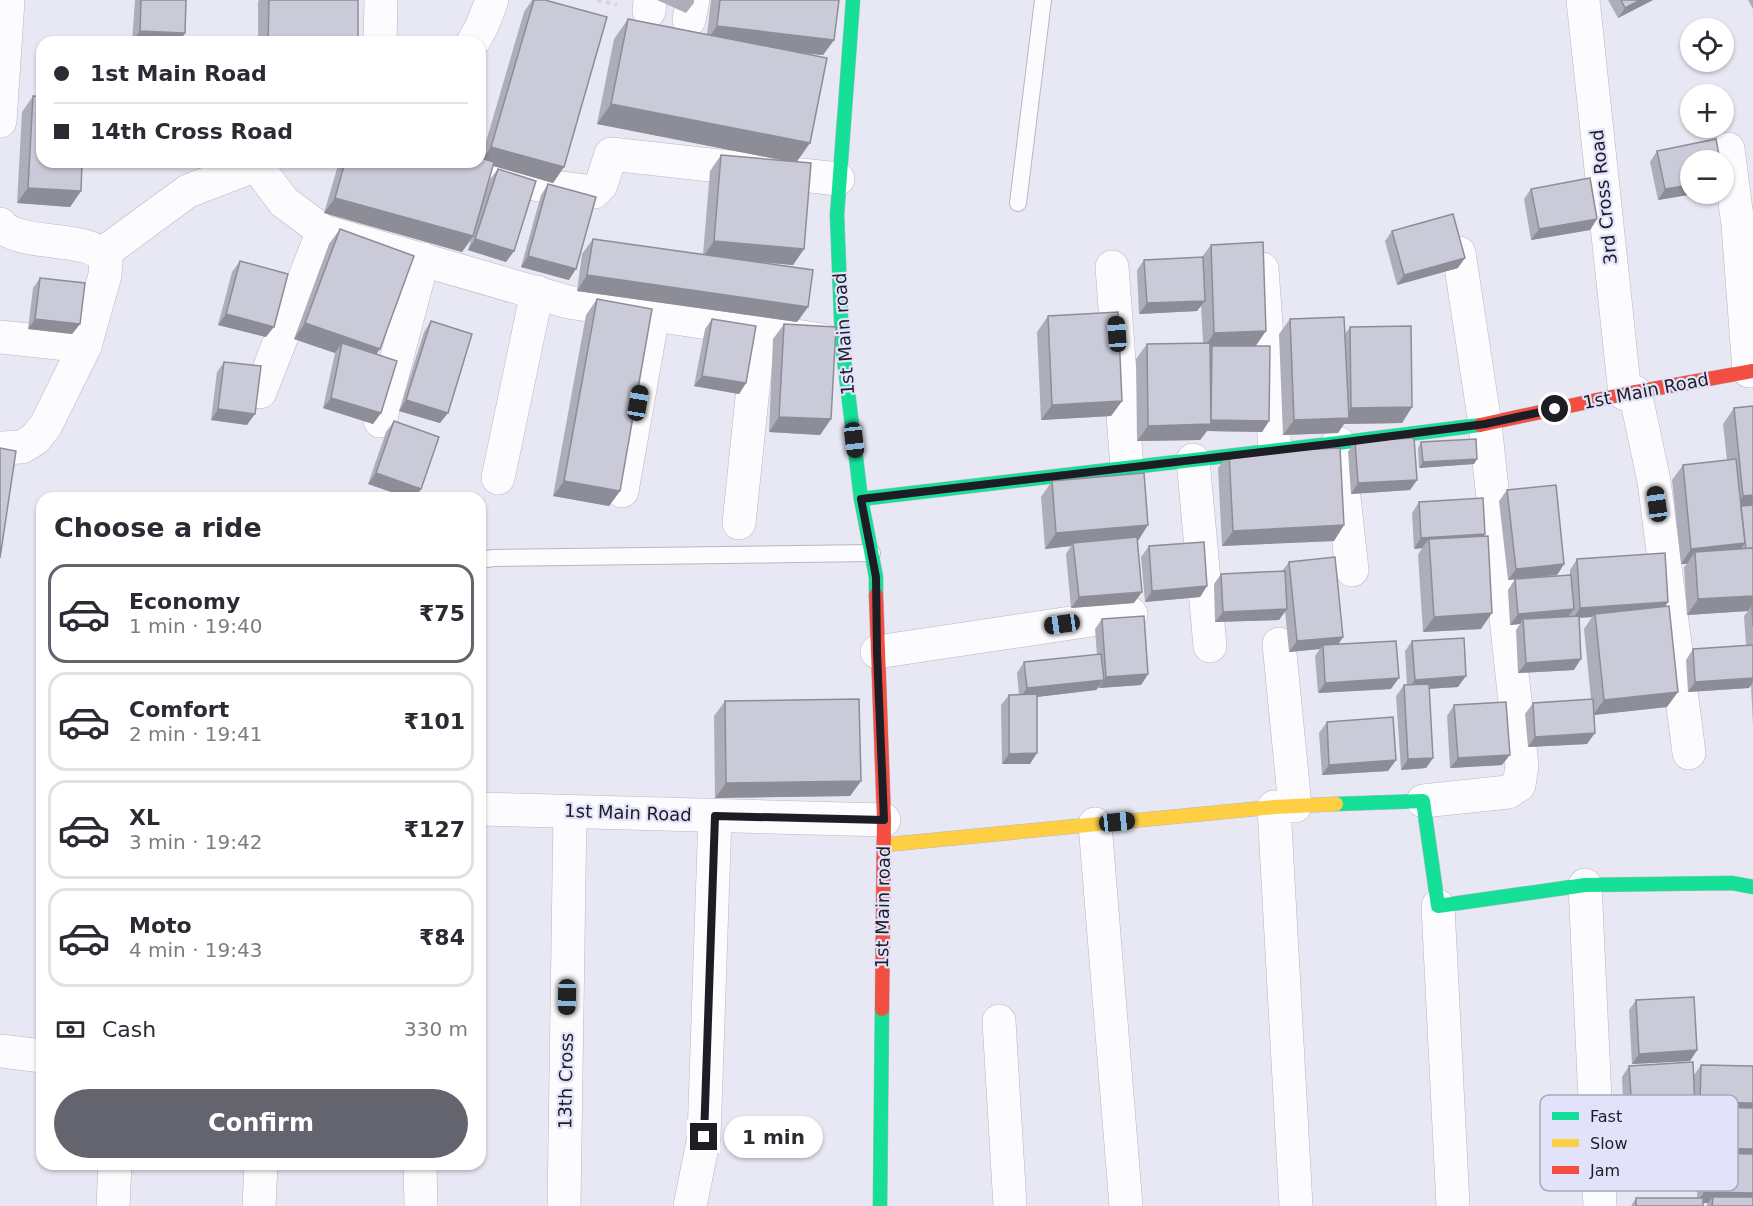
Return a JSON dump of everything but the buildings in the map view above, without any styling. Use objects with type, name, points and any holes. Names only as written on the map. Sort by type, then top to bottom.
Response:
[{"type":"street","points":[[0,122],[8,0]]},
{"type":"street","points":[[380,36],[381,0]]},
{"type":"street","points":[[476,36],[492,0]]},
{"type":"street","name":"1st Main road","points":[[853,0],[837,215],[842,343],[861,499],[876,577],[884,833],[880,1206]]},
{"type":"street","name":"3rd Cross Road","points":[[1583,0],[1630,393],[1654,481],[1689,753]]},
{"type":"street","points":[[1728,149],[1738,225],[1751,371]]},
{"type":"street","points":[[479,168],[537,185],[594,192],[601,185],[611,153],[838,179]]},
{"type":"street","points":[[102,254],[188,191],[249,168]]},
{"type":"street","points":[[263,168],[284,202],[323,231],[568,302],[842,343]]},
{"type":"street","points":[[0,224],[3,228],[17,234],[89,248],[106,258],[105,275],[85,345],[45,425],[35,439],[22,447],[0,448]]},
{"type":"street","points":[[260,392],[323,231]]},
{"type":"street","points":[[1261,249],[1275,450]]},
{"type":"street","points":[[884,833],[1095,824],[1285,807],[1423,801],[1508,792],[1519,784],[1522,766],[1485,424],[1459,253]]},
{"type":"street","points":[[380,421],[423,260]]},
{"type":"street","points":[[1112,267],[1127,468]]},
{"type":"street","points":[[498,478],[537,292]]},
{"type":"street","points":[[622,491],[653,315]]},
{"type":"street","points":[[739,523],[759,331]]},
{"type":"street","points":[[0,337],[85,345]]},
{"type":"street","name":"1st Main Road","points":[[861,499],[1485,424],[1630,393],[1751,371]]},
{"type":"street","points":[[1338,443],[1352,570]]},
{"type":"street","points":[[1193,460],[1210,646]]},
{"type":"street","points":[[877,652],[1131,614]]},
{"type":"street","points":[[1279,644],[1296,1206]]},
{"type":"street","points":[[1423,801],[1438,906],[1453,1206]]},
{"type":"street","name":"1st Main Road","points":[[486,809],[715,816],[884,833]]},
{"type":"street","name":"13th Cross","points":[[564,1206],[570,811]]},
{"type":"street","points":[[690,1206],[704,1137],[715,816]]},
{"type":"street","points":[[1095,824],[1126,1206]]},
{"type":"street","points":[[1438,906],[1585,885],[1732,883],[1753,887]]},
{"type":"street","points":[[1585,885],[1595,1095]]},
{"type":"street","points":[[999,1021],[1010,1206]]},
{"type":"street","points":[[0,1051],[36,1055]]},
{"type":"street","points":[[113,1206],[115,1170]]},
{"type":"street","points":[[259,1206],[261,1170]]},
{"type":"street","points":[[420,1170],[421,1206]]},
{"type":"street","points":[[1599,1191],[1600,1206]]},
{"type":"lane","points":[[1018,203],[1043,0]]},
{"type":"lane","points":[[486,559],[872,553]]},
{"type":"path","points":[[597,0],[617,4]]},
{"type":"traffic: fast","points":[[853,0],[837,215],[842,343],[861,499],[876,577],[876,595]]},
{"type":"traffic: fast","points":[[861,499],[1480,425]]},
{"type":"traffic: fast","points":[[1336,804],[1423,801],[1438,906],[1585,885],[1732,883],[1753,887]]},
{"type":"traffic: fast","points":[[880,1206],[882,1009]]},
{"type":"traffic: slow","points":[[883,845],[1274,807],[1336,804]]},
{"type":"traffic: jam","points":[[1480,425],[1625,394],[1753,371]]},
{"type":"traffic: jam","points":[[876,595],[884,820],[882,1009]]},
{"type":"route","points":[[704,1137],[715,816],[884,820],[876,577],[861,499],[1485,424],[1555,409]]}]
